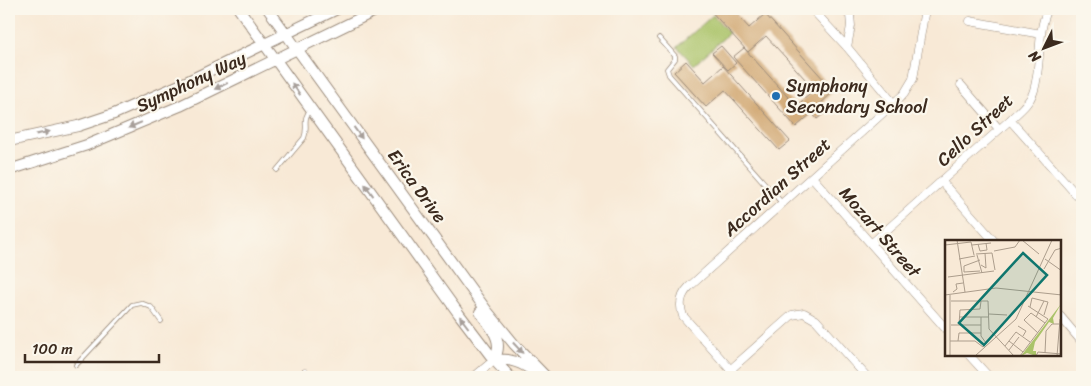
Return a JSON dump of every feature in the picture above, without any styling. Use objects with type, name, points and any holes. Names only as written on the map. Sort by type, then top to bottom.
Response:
[{"type":"main road","points":[[239,9],[458,314],[494,360],[510,377]]},
{"type":"main road","name":"Erica Drive","points":[[268,9],[487,311],[514,344],[546,377]]},
{"type":"main road","name":"Symphony Way","points":[[9,141],[78,126],[114,114],[184,83],[337,9]]},
{"type":"main road","name":"Symphony Way","points":[[9,170],[116,133],[180,106],[380,9]]},
{"type":"main road","points":[[438,243],[463,288],[496,336],[499,348],[494,360]]},
{"type":"main road","points":[[494,360],[513,360],[542,377]]},
{"type":"street","points":[[812,9],[847,47],[894,104]]},
{"type":"street","points":[[817,9],[844,10],[850,15],[851,26],[847,47]]},
{"type":"street","name":"Accordian Street","points":[[737,377],[683,316],[680,307],[682,296],[689,286],[908,90],[913,79],[925,9]]},
{"type":"street","name":"Cello Street","points":[[871,244],[1026,104],[1033,94],[1042,34],[1048,9]]},
{"type":"street","points":[[970,21],[1042,34]]},
{"type":"street","points":[[961,85],[999,129]]},
{"type":"street","points":[[1010,120],[1082,201]]},
{"type":"street","name":"Mozart Street","points":[[812,177],[945,328]]},
{"type":"street","points":[[941,181],[993,240]]},
{"type":"street","points":[[730,370],[792,315],[804,313],[816,320],[867,377]]},
{"type":"street","points":[[1061,317],[1082,342]]},
{"type":"street","points":[[970,356],[989,377]]},
{"type":"street","points":[[474,377],[494,360]]},
{"type":"lane","points":[[9,16],[11,21],[9,32]]},
{"type":"lane","points":[[659,38],[675,56],[675,60],[668,68],[669,75],[782,203]]},
{"type":"lane","points":[[277,170],[306,135],[305,118],[311,109]]},
{"type":"lane","points":[[76,365],[132,305],[141,303],[151,307],[161,321]]},
{"type":"green space","points":[[713,15],[729,33],[694,65],[677,47]]},
{"type":"building","points":[[709,9],[732,9],[749,28],[765,14],[834,91],[819,105],[826,112],[817,119],[812,113],[796,127],[733,57],[744,48],[796,106],[815,90],[766,36],[748,52]]},
{"type":"building","points":[[721,46],[736,63],[728,70],[712,53]]},
{"type":"building","points":[[686,61],[705,82],[723,66],[790,141],[779,150],[725,90],[706,107],[674,72]]},
{"type":"place","name":"Symphony Secondary School","points":[[776,96]]}]
